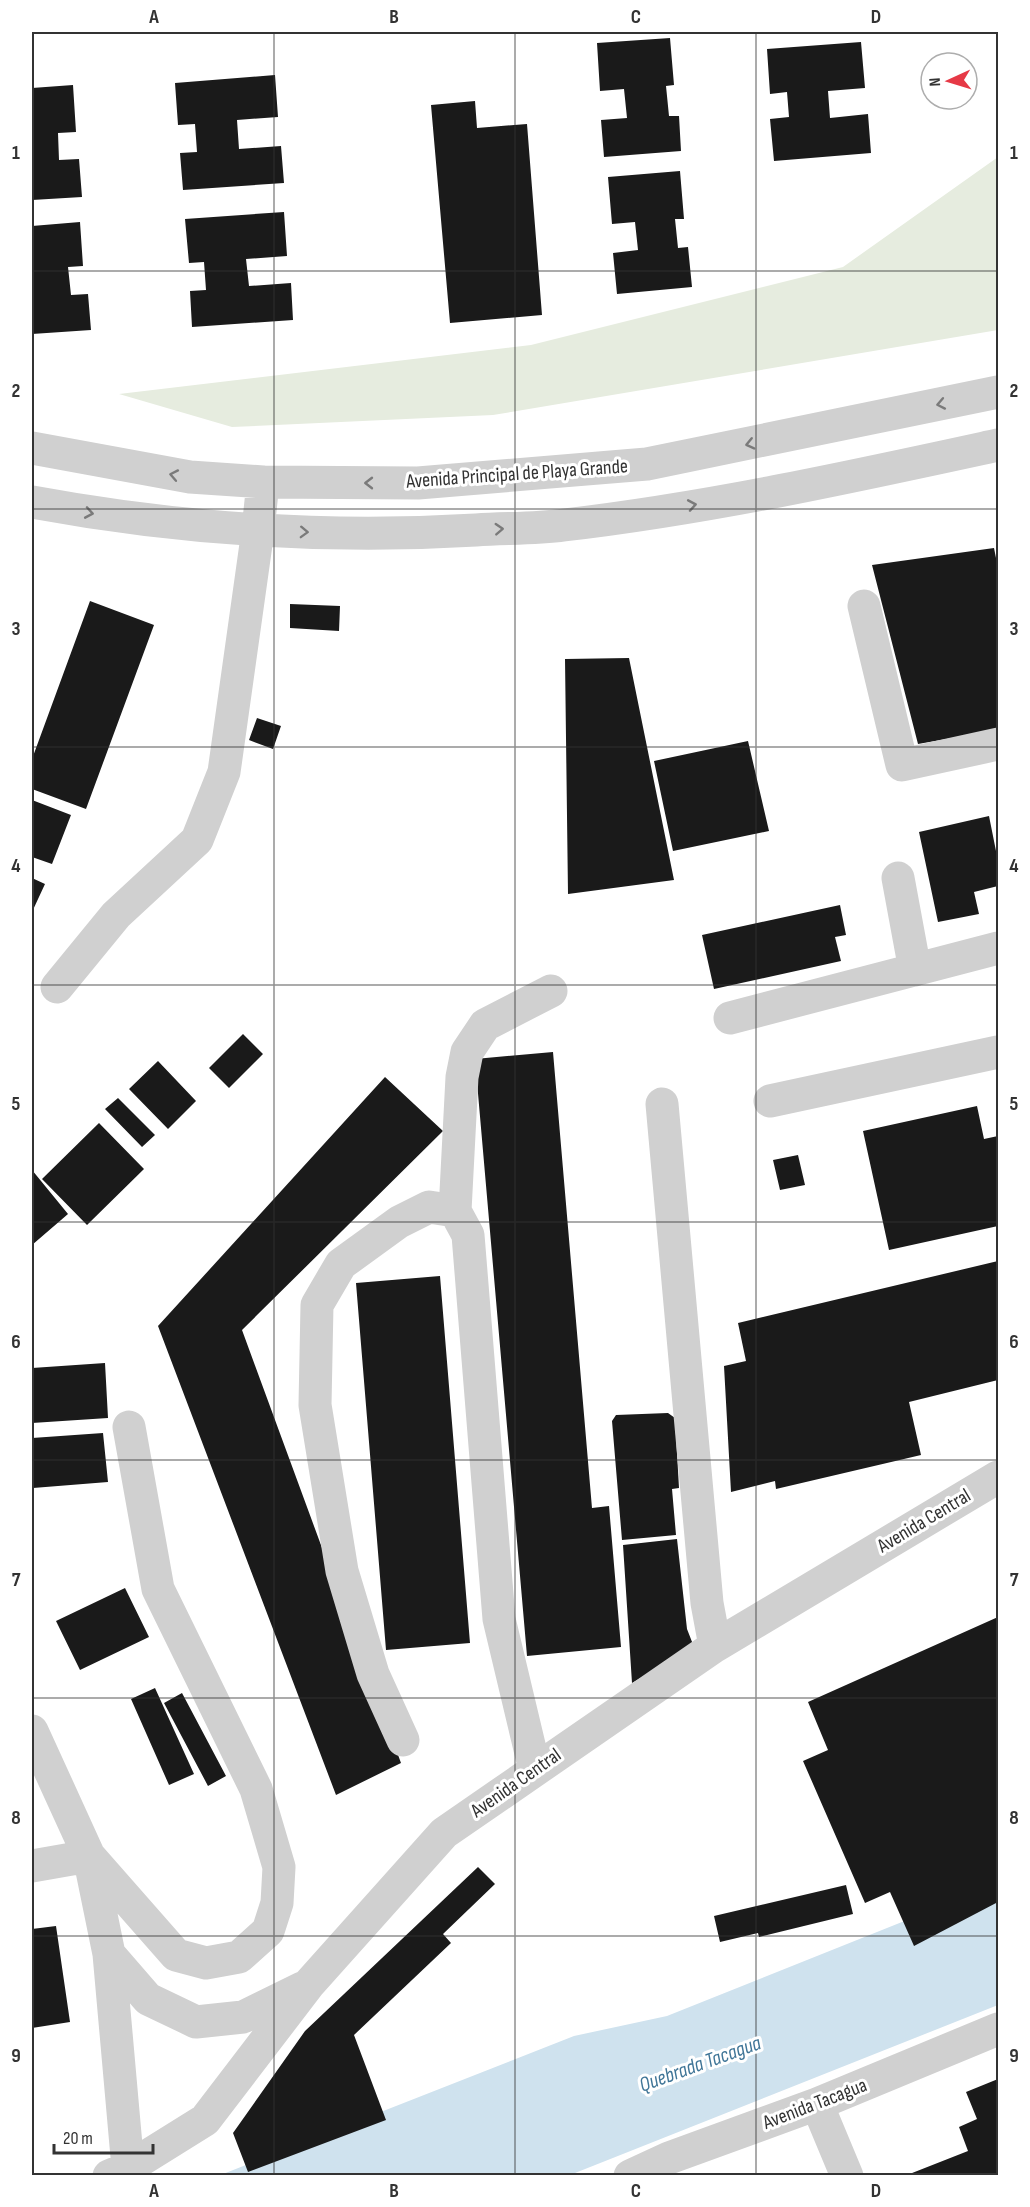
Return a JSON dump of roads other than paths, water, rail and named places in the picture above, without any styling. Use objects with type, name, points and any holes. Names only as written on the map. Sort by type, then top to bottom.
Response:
[{"type":"street","name":"Avenida Principal de Playa Grande","points":[[32,448],[190,477],[263,482],[418,483],[647,464],[999,392]]},
{"type":"street","points":[[32,502],[105,516],[258,530],[405,535],[562,526],[862,475],[999,445]]},
{"type":"street","points":[[57,987],[116,915],[197,840],[224,772],[263,482]]},
{"type":"street","points":[[864,606],[902,765],[999,744]]},
{"type":"street","points":[[898,878],[915,970]]},
{"type":"street","points":[[730,1018],[999,948]]},
{"type":"street","points":[[535,1770],[499,1619],[468,1236],[455,1211],[462,1077],[467,1052],[485,1025],[551,991]]},
{"type":"street","points":[[770,1101],[999,1052]]},
{"type":"street","points":[[662,1104],[705,1591],[715,1646]]},
{"type":"street","points":[[402,1740],[373,1674],[342,1571],[315,1405],[317,1305],[341,1264],[399,1222],[429,1207],[455,1211]]},
{"type":"street","points":[[89,1856],[176,1955],[207,1963],[239,1957],[268,1931],[277,1903],[279,1867],[256,1789],[158,1589],[129,1427]]},
{"type":"street","name":"Avenida Central","points":[[118,2172],[205,2120],[309,1984],[444,1833],[715,1646],[999,1477]]},
{"type":"street","points":[[32,1731],[89,1856],[109,1954],[118,2172]]},
{"type":"street","points":[[32,1866],[89,1856]]},
{"type":"street","points":[[109,1954],[148,1999],[196,2022],[243,2017],[309,1984]]},
{"type":"street","name":"Avenida Tacagua","points":[[630,2175],[817,2104],[999,2029]]},
{"type":"street","points":[[817,2104],[847,2175]]},
{"type":"water","name":"Quebrada Tacagua","points":[[998,1889],[998,2005],[570,2175],[218,2176],[574,2036],[667,2016],[937,1908]]}]
